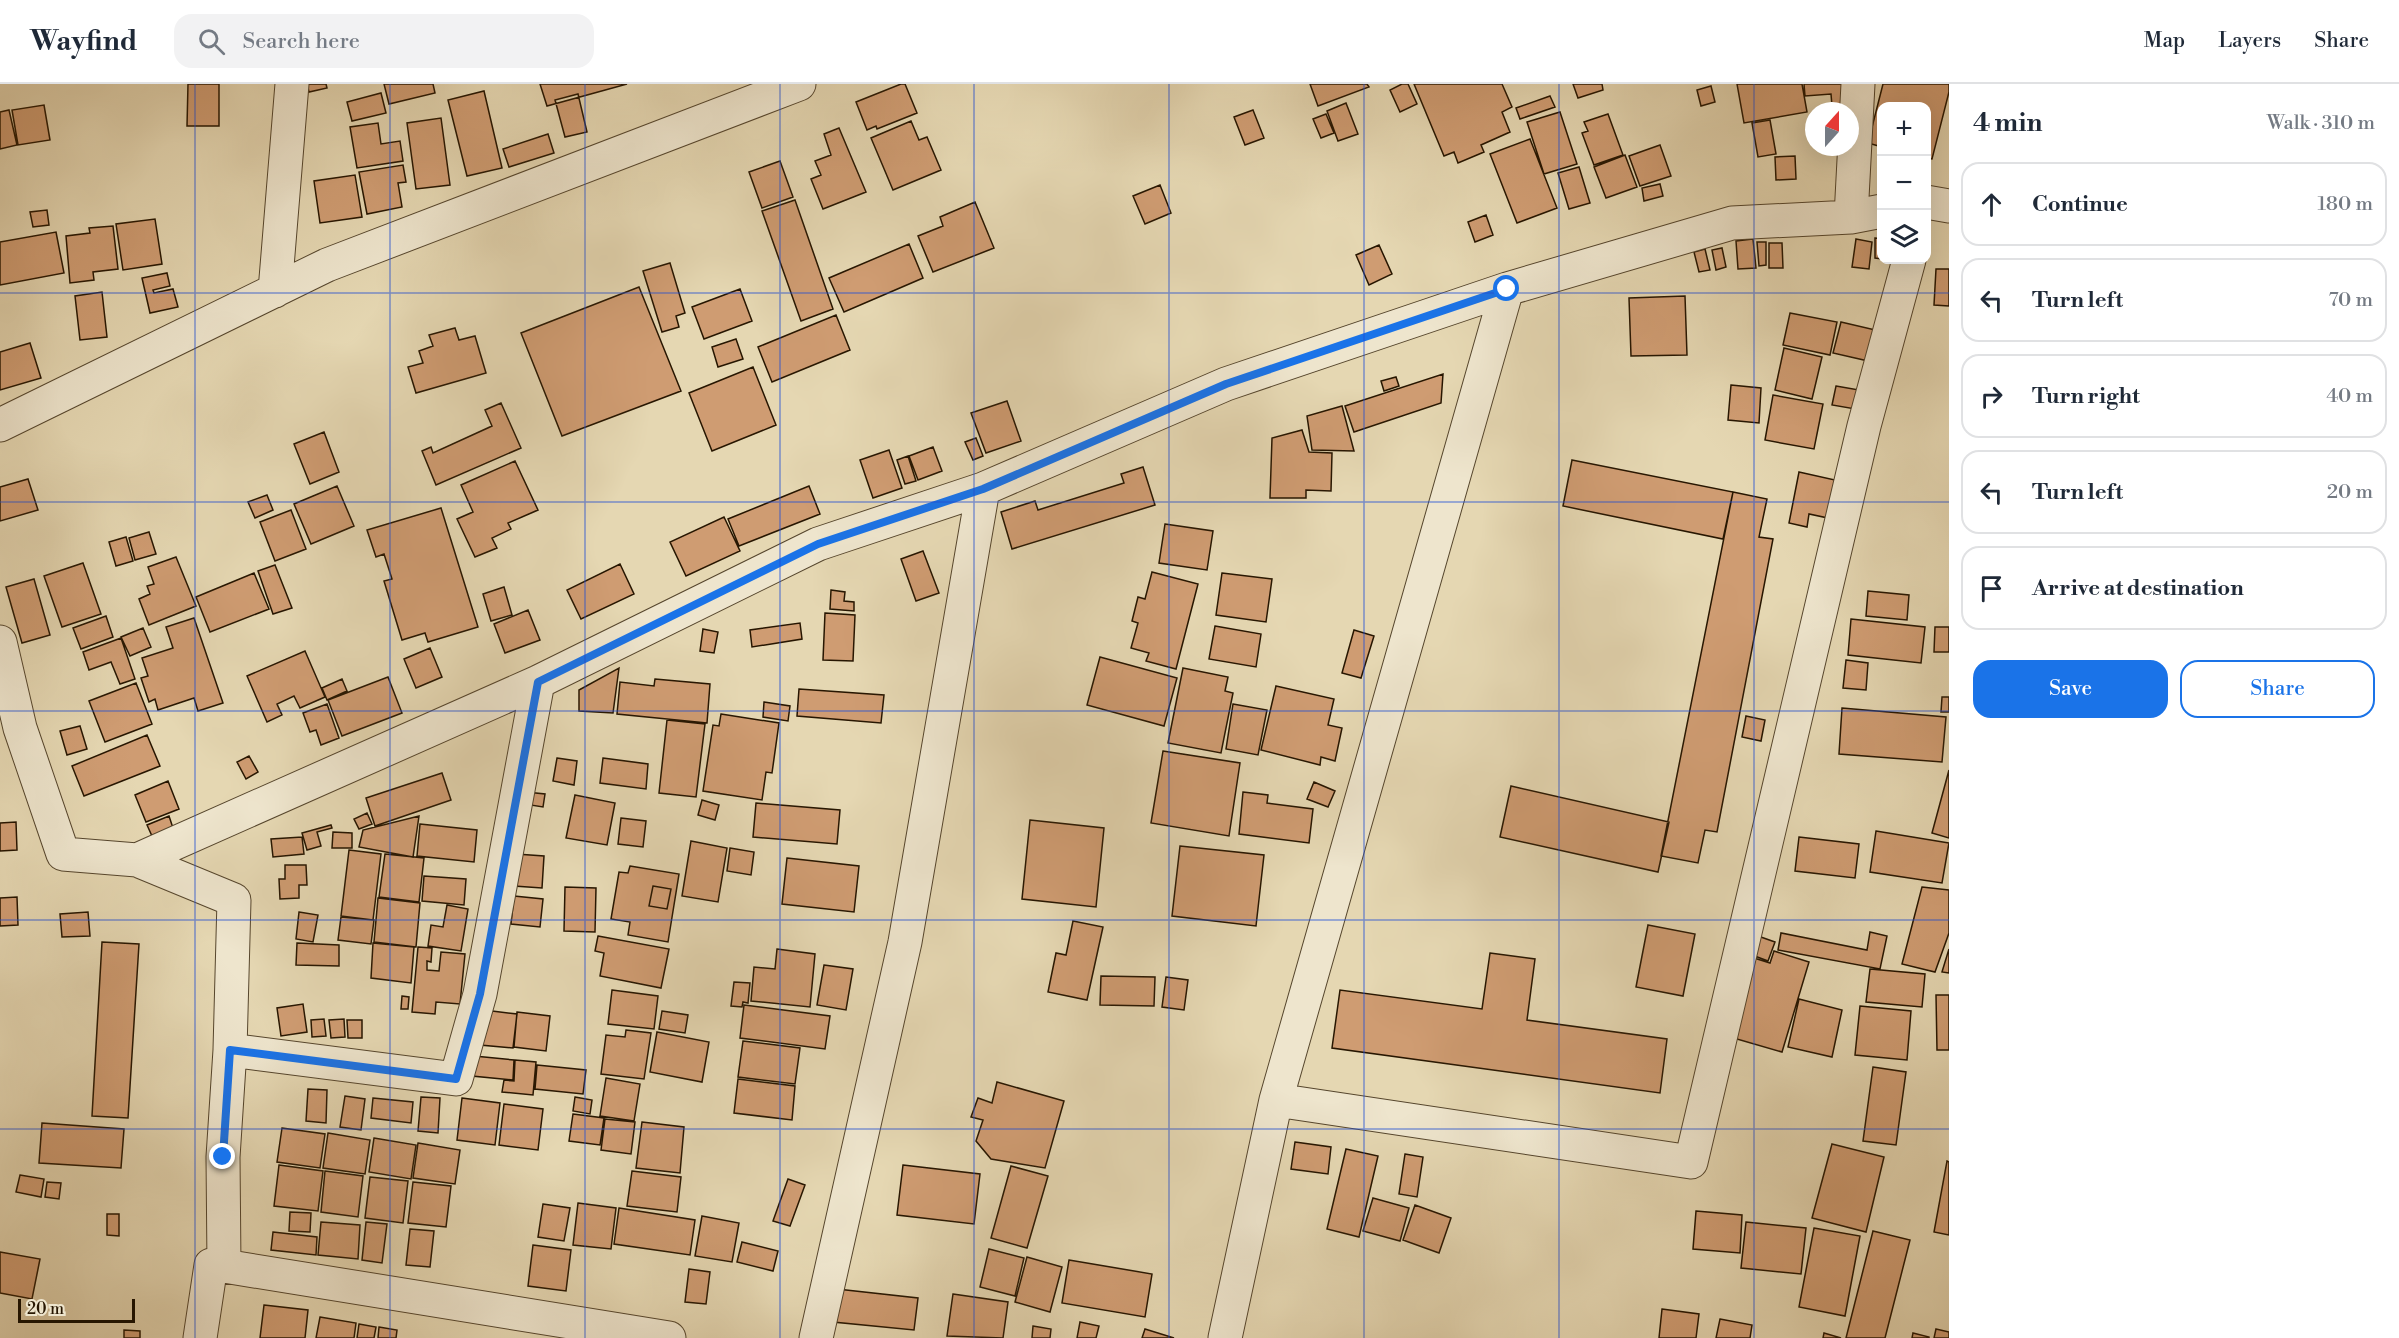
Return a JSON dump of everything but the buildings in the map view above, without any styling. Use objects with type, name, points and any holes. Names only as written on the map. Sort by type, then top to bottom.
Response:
[{"type":"street","points":[[275,291],[292,84]]},
{"type":"street","points":[[0,425],[327,265],[721,99],[799,84]]},
{"type":"street","points":[[137,860],[538,682],[818,544],[983,489],[1226,384],[1507,289],[1732,223],[1866,214],[1858,84]]},
{"type":"street","points":[[1931,203],[1949,206]]},
{"type":"street","points":[[1276,1100],[1691,1162],[1864,426],[1908,264]]},
{"type":"street","points":[[1225,1338],[1276,1100],[1507,289]]},
{"type":"street","points":[[816,1338],[905,942],[983,489]]},
{"type":"street","points":[[0,642],[20,729],[63,854],[137,860],[234,900],[230,1050],[223,1157],[224,1266]]},
{"type":"street","points":[[230,1050],[456,1079],[480,994],[538,682]]},
{"type":"street","points":[[200,1338],[211,1265],[669,1338]]},
{"type":"route","points":[[223,1157],[230,1050],[456,1079],[480,994],[538,682],[818,544],[983,489],[1226,384],[1507,289]]}]
